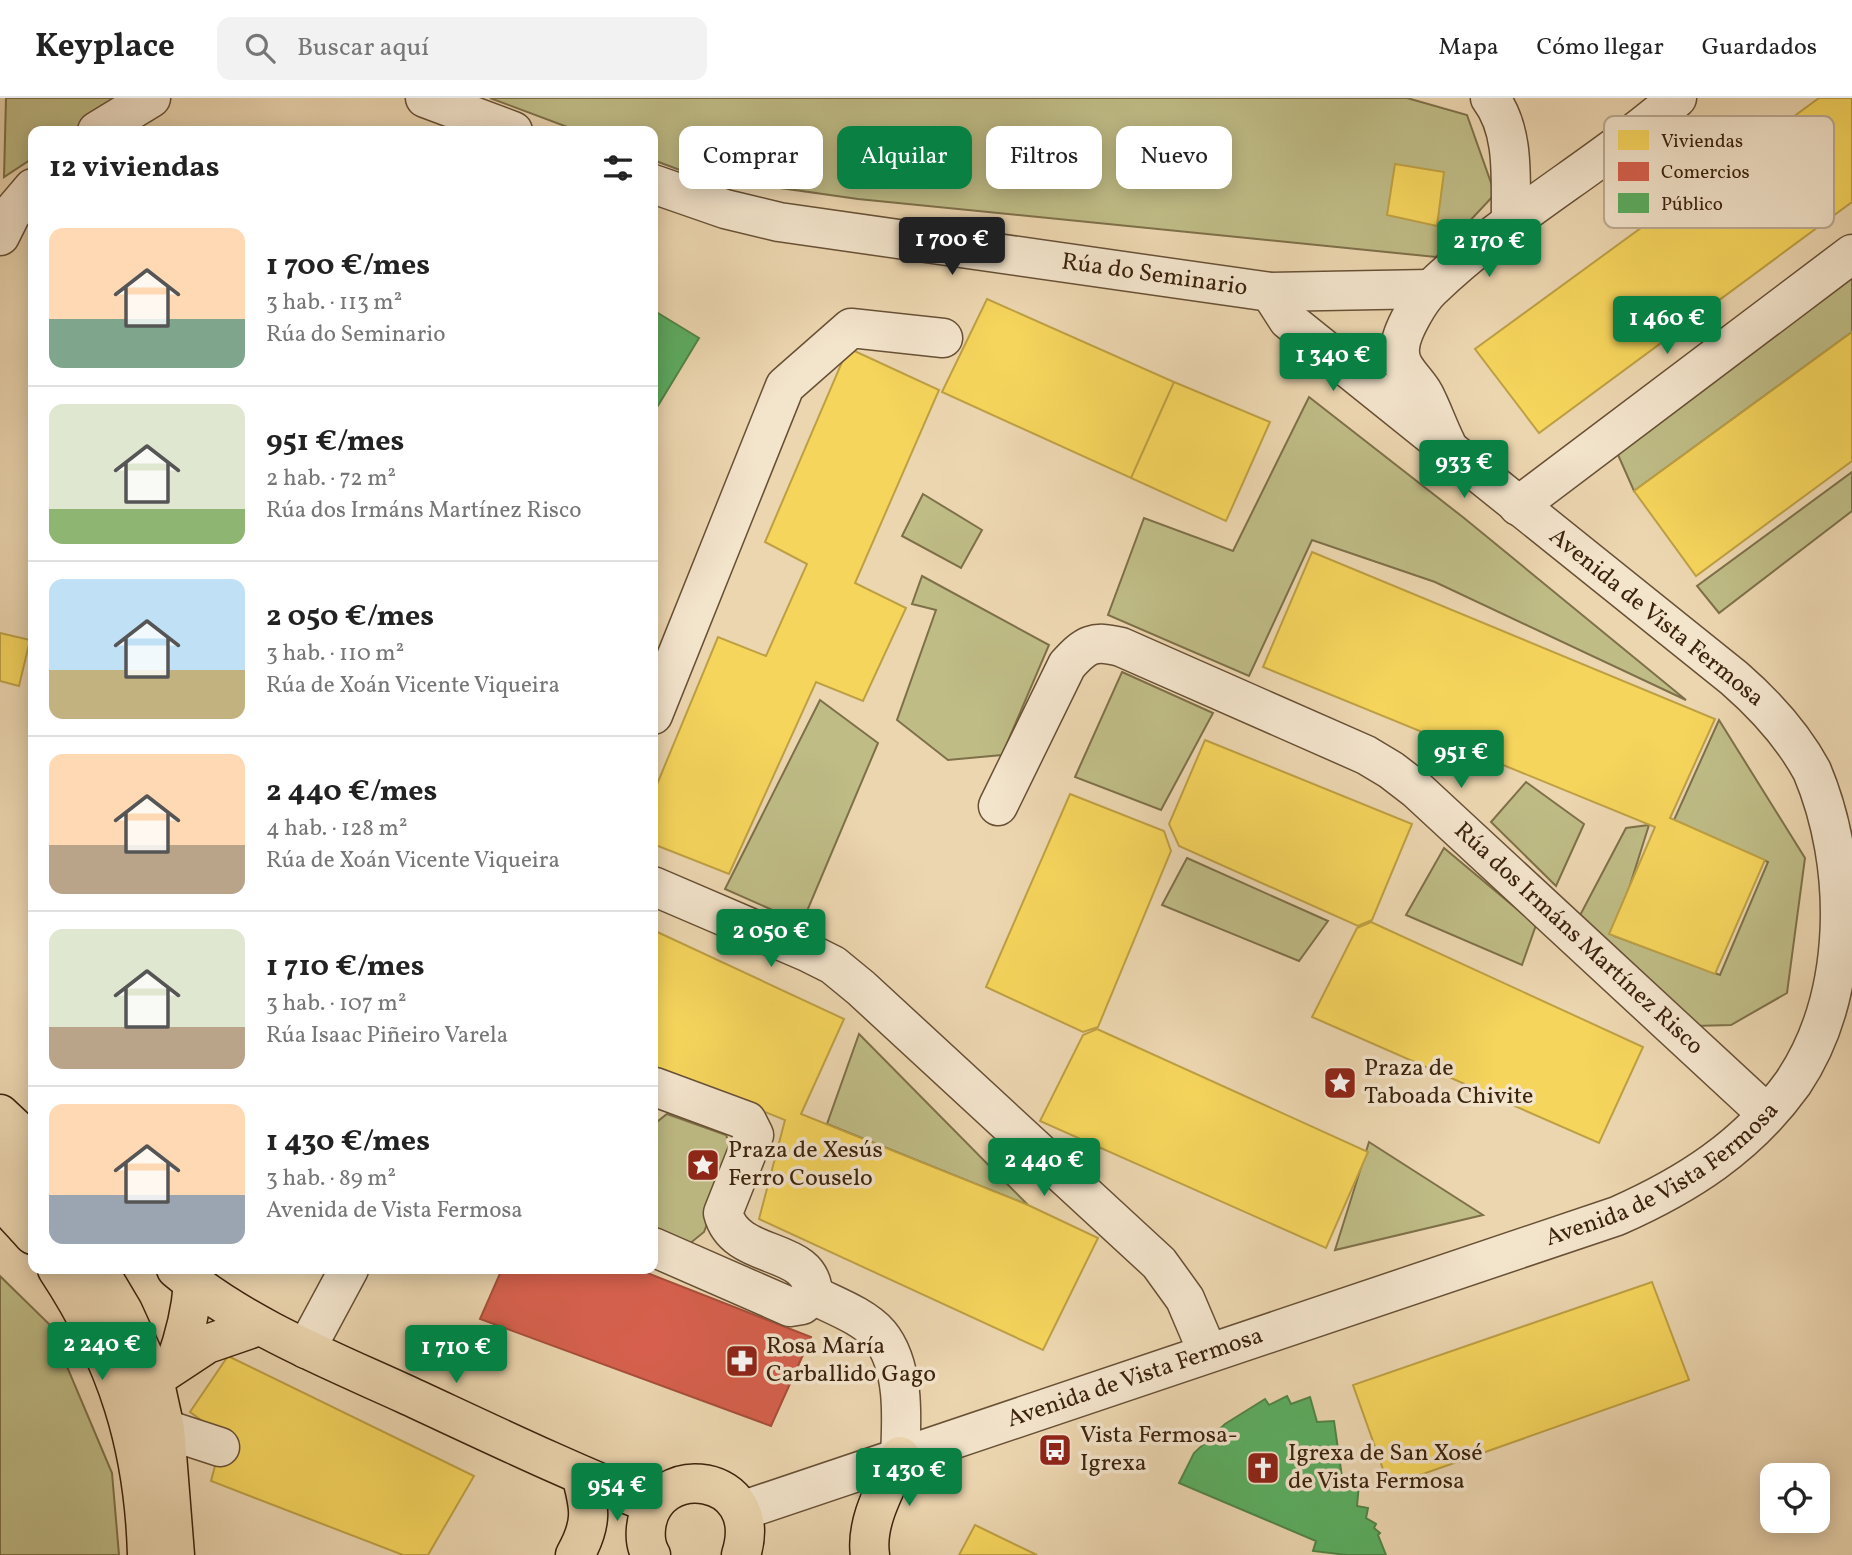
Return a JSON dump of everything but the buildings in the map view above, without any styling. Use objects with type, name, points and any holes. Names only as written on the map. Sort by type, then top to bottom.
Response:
[{"type":"main road","points":[[2,1116],[28,1140]]},
{"type":"main road","points":[[0,1158],[28,1215]]},
{"type":"main road","points":[[0,1199],[28,1219]]},
{"type":"main road","points":[[60,1274],[101,1348],[121,1393],[141,1473],[147,1555]]},
{"type":"main road","points":[[80,1274],[154,1372]]},
{"type":"main road","points":[[101,1274],[154,1372],[165,1429],[175,1555]]},
{"type":"main road","points":[[154,1372],[189,1318],[184,1276]]},
{"type":"main road","points":[[184,1276],[259,1326],[306,1349],[581,1475],[654,1505]]},
{"type":"main road","points":[[154,1372],[207,1344],[259,1326]]},
{"type":"main road","points":[[870,1555],[873,1516],[900,1456]]},
{"type":"main road","points":[[575,1555],[590,1517],[581,1475]]},
{"type":"main road","points":[[644,1554],[647,1520],[654,1505],[666,1493],[682,1485],[699,1483],[716,1487],[731,1496],[741,1511],[746,1524],[746,1539],[741,1555]]},
{"type":"street","points":[[105,126],[151,98]]},
{"type":"street","points":[[425,98],[500,126]]},
{"type":"street","points":[[1490,98],[1507,133],[1511,223]]},
{"type":"street","points":[[1656,116],[1677,98]]},
{"type":"street","points":[[1430,289],[1511,223],[1604,156]]},
{"type":"street","name":"Rúa do Seminario","points":[[658,186],[725,209],[779,222],[1270,292],[1430,289]]},
{"type":"street","points":[[1518,506],[1852,254]]},
{"type":"street","name":"Avenida de Vista Fermosa","points":[[1430,289],[1403,332],[1399,350],[1403,367],[1423,392],[1448,448]]},
{"type":"street","name":"Avenida de Vista Fermosa","points":[[741,1511],[1617,1216],[1663,1195],[1738,1144],[1767,1114],[1794,1082],[1835,999],[1846,942],[1846,891],[1838,843],[1813,772],[1784,727],[1756,697],[1289,320],[1270,292]]},
{"type":"street","points":[[658,703],[785,386],[851,328],[943,338]]},
{"type":"street","name":"Rúa dos Irmáns Martínez Risco","points":[[998,806],[1059,679],[1079,652],[1090,644],[1105,643],[1121,647],[1366,755],[1391,770],[1417,790],[1767,1114]]},
{"type":"street","points":[[658,888],[815,956],[833,965],[861,988],[1158,1262],[1185,1299],[1208,1353]]},
{"type":"street","points":[[658,1088],[747,1121],[754,1135],[723,1213],[726,1226],[738,1239],[804,1268],[813,1281],[813,1295],[802,1306],[790,1307],[658,1249]]},
{"type":"street","points":[[306,1349],[346,1274]]},
{"type":"street","points":[[813,1295],[864,1321],[878,1333],[889,1348],[898,1381],[900,1456]]},
{"type":"street","points":[[165,1429],[220,1447]]},
{"type":"shaded area","points":[[6,98],[122,98],[80,126],[28,126],[28,161],[4,177]]},
{"type":"shaded area","points":[[490,98],[1407,98],[1467,115],[1495,194],[1436,257],[858,199],[788,189],[823,189],[823,126],[679,126],[679,170],[658,162],[658,126],[565,126]]},
{"type":"shaded area","points":[[1852,277],[1852,332],[1634,491],[1615,448]]},
{"type":"shaded area","points":[[1309,397],[1464,518],[1686,700],[1435,582],[1312,540],[1249,676],[1108,615],[1144,518],[1233,551]]},
{"type":"shaded area","points":[[1852,472],[1852,511],[1719,613],[1697,586]]},
{"type":"shaded area","points":[[923,494],[982,530],[961,568],[902,536]]},
{"type":"shaded area","points":[[922,576],[1049,645],[1002,755],[948,760],[897,720],[936,610],[912,604]]},
{"type":"shaded area","points":[[1122,672],[1213,713],[1161,810],[1075,777]]},
{"type":"shaded area","points":[[820,700],[878,743],[802,923],[725,889]]},
{"type":"shaded area","points":[[1719,720],[1805,858],[1787,993],[1731,1025],[1694,1026],[1577,921],[1626,828],[1649,825],[1614,936],[1720,975],[1768,862],[1674,820]]},
{"type":"shaded area","points":[[1526,782],[1584,824],[1556,886],[1491,822]]},
{"type":"shaded area","points":[[1444,848],[1536,925],[1522,965],[1406,915]]},
{"type":"shaded area","points":[[1187,858],[1328,921],[1299,961],[1162,905]]},
{"type":"shaded area","points":[[859,1034],[1028,1205],[827,1124]]},
{"type":"shaded area","points":[[667,1114],[726,1135],[734,1154],[704,1232],[688,1245],[658,1236],[658,1121]]},
{"type":"shaded area","points":[[1369,1142],[1483,1215],[1335,1250]]},
{"type":"shaded area","points":[[0,1276],[49,1324],[112,1473],[119,1555],[0,1555]]},
{"type":"place","name":"Praza de Taboada Chivite","points":[[1340,1083]]},
{"type":"place","name":"Praza de Xesús Ferro Couselo","points":[[703,1165]]},
{"type":"place","name":"Rosa María Carballido Gago","points":[[742,1361]]},
{"type":"place","name":"Vista Fermosa- Igrexa","points":[[1055,1450]]},
{"type":"place","name":"Igrexa de San Xosé de Vista Fermosa","points":[[1263,1468]]}]
